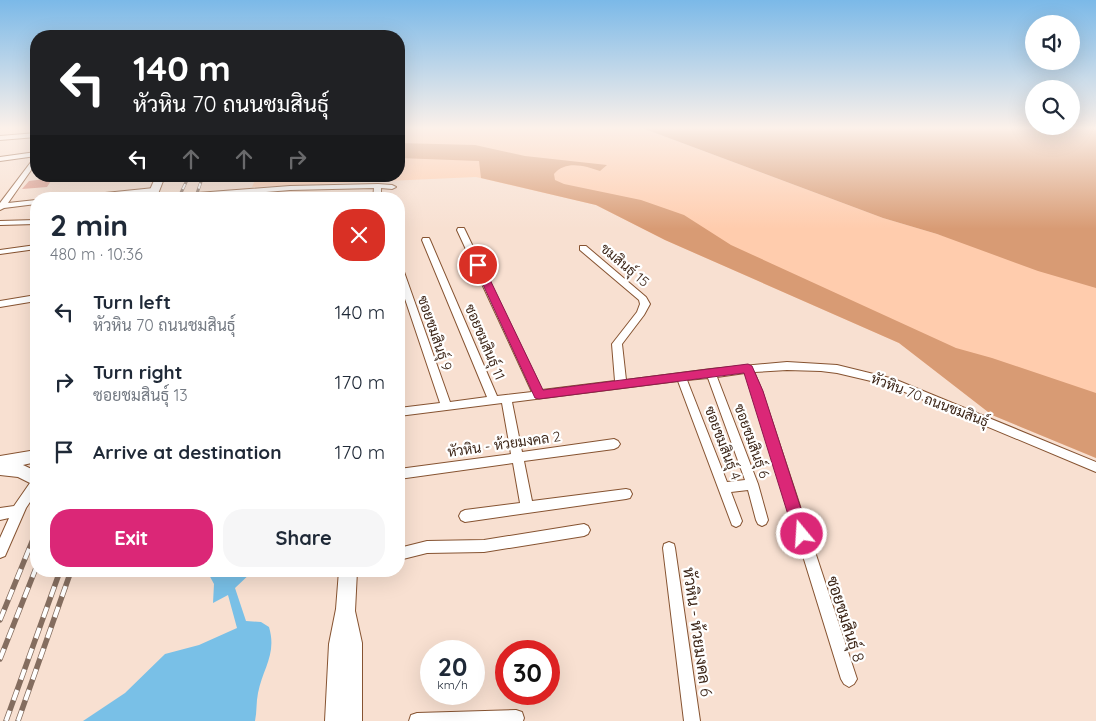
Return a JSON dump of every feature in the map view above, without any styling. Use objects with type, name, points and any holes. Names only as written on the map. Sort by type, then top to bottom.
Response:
[{"type":"main road","points":[[0,462],[30,457]]},
{"type":"main road","points":[[0,468],[14,468],[30,473]]},
{"type":"main road","points":[[336,721],[339,644],[346,609],[348,577]]},
{"type":"main road","points":[[346,609],[352,642],[351,721]]},
{"type":"street","points":[[0,207],[30,166]]},
{"type":"street","points":[[378,186],[378,192]]},
{"type":"street","points":[[237,192],[290,188],[334,190],[378,186],[392,187]]},
{"type":"street","points":[[290,188],[290,192]]},
{"type":"street","points":[[0,207],[30,203]]},
{"type":"street","points":[[0,223],[30,222]]},
{"type":"street","points":[[462,230],[539,395]]},
{"type":"street","name":"ซอยชมสินธุ์ 11","points":[[426,240],[500,400],[518,457],[527,508]]},
{"type":"street","points":[[0,252],[30,248]]},
{"type":"street","name":"ชมสินธุ์ 15","points":[[584,248],[643,299],[645,304],[641,313],[617,344],[621,385]]},
{"type":"street","name":"ซอยชมสินธุ์ 9","points":[[405,286],[446,406]]},
{"type":"street","points":[[0,304],[30,299]]},
{"type":"street","name":"หัวหิน 70 ถนนชมสินธุ์","points":[[405,411],[748,369],[787,366],[821,367],[881,380],[923,395],[1096,467]]},
{"type":"street","name":"ซอยชมสินธุ์ 8","points":[[748,369],[757,391],[849,679]]},
{"type":"street","name":"ซอยชมสินธุ์ 6","points":[[711,373],[752,484],[762,520]]},
{"type":"street","name":"ซอยชมสินธุ์ 4","points":[[681,377],[736,521]]},
{"type":"street","name":"หัวหิน - ห้วยมงคล 2","points":[[405,473],[614,444]]},
{"type":"street","points":[[723,488],[752,484]]},
{"type":"street","points":[[0,552],[30,488]]},
{"type":"street","points":[[465,516],[626,494]]},
{"type":"street","points":[[0,514],[18,511]]},
{"type":"street","points":[[405,552],[427,547],[484,546],[584,530]]},
{"type":"street","name":"หัวหิน - ห้วยมงคล 6","points":[[669,548],[692,721]]},
{"type":"street","points":[[417,721],[516,718]]},
{"type":"shaded area","points":[[405,162],[732,162],[883,218],[1096,277],[1096,458],[992,415],[899,343],[665,240],[596,205],[476,177],[405,180]]},
{"type":"shaded area","points":[[479,162],[576,162],[607,165],[600,171],[576,165],[564,167],[554,174],[555,180],[564,184],[641,200],[684,215],[731,245],[956,348],[1096,393],[1096,458],[992,415],[899,343],[665,240],[596,205],[481,178]]},
{"type":"shaded area","points":[[732,162],[1096,162],[1096,288],[1038,271],[937,234],[883,218]]},
{"type":"shaded area","points":[[254,182],[364,182],[252,187]]},
{"type":"water","points":[[210,577],[247,577],[235,588],[246,621],[261,622],[269,627],[271,637],[270,653],[258,693],[255,721],[83,721],[125,693],[165,654],[199,645],[237,628],[228,595],[213,603],[214,584]]},
{"type":"building","points":[[29,181],[50,182],[47,187],[22,189]]},
{"type":"railway","points":[[181,192],[186,182]]},
{"type":"railway","points":[[197,192],[201,182]]},
{"type":"railway","points":[[0,620],[30,547]]},
{"type":"railway","points":[[0,659],[32,577]]},
{"type":"railway","points":[[6,721],[58,577]]},
{"type":"railway","points":[[18,721],[69,577]]},
{"type":"route","points":[[478,265],[521,353],[539,395],[748,369],[757,391],[802,534]]}]
